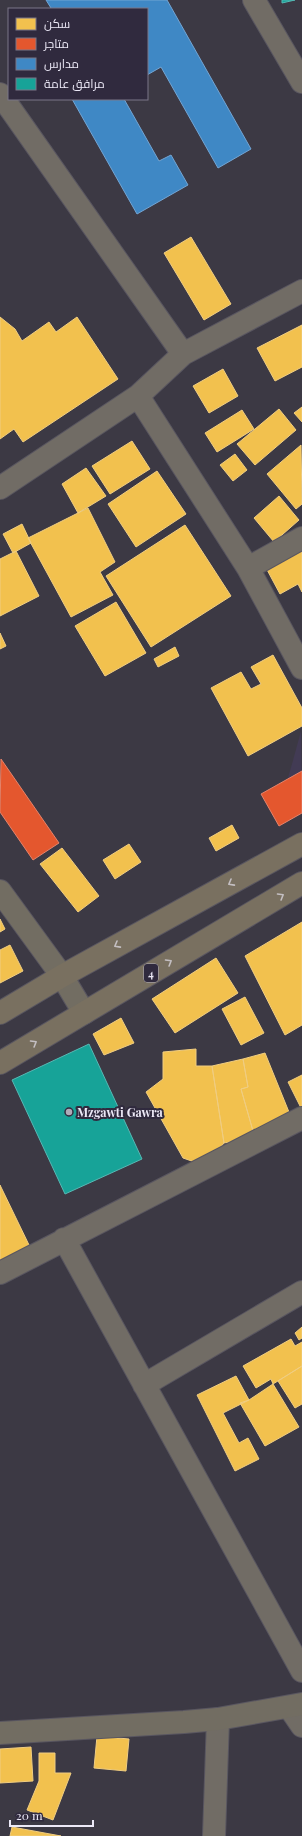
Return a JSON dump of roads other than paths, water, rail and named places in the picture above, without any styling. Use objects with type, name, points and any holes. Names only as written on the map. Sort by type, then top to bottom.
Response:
[{"type":"highway","points":[[0,1012],[62,976],[302,844]]},
{"type":"highway","name":"4","points":[[0,1063],[302,883]]},
{"type":"street","points":[[254,0],[302,82]]},
{"type":"street","points":[[0,94],[183,354]]},
{"type":"street","points":[[0,488],[138,396],[183,354],[302,291]]},
{"type":"street","points":[[138,396],[248,568],[302,668]]},
{"type":"street","points":[[248,568],[302,538]]},
{"type":"street","points":[[0,891],[62,976],[84,1013]]},
{"type":"street","points":[[0,1273],[302,1118]]},
{"type":"street","points":[[64,1239],[302,1671]]},
{"type":"street","points":[[144,1385],[302,1292]]},
{"type":"street","points":[[0,1734],[218,1719],[296,1705],[302,1726]]},
{"type":"street","points":[[214,1836],[218,1719]]},
{"type":"place","name":"Mzgawti Gawra","points":[[69,1112]]}]
